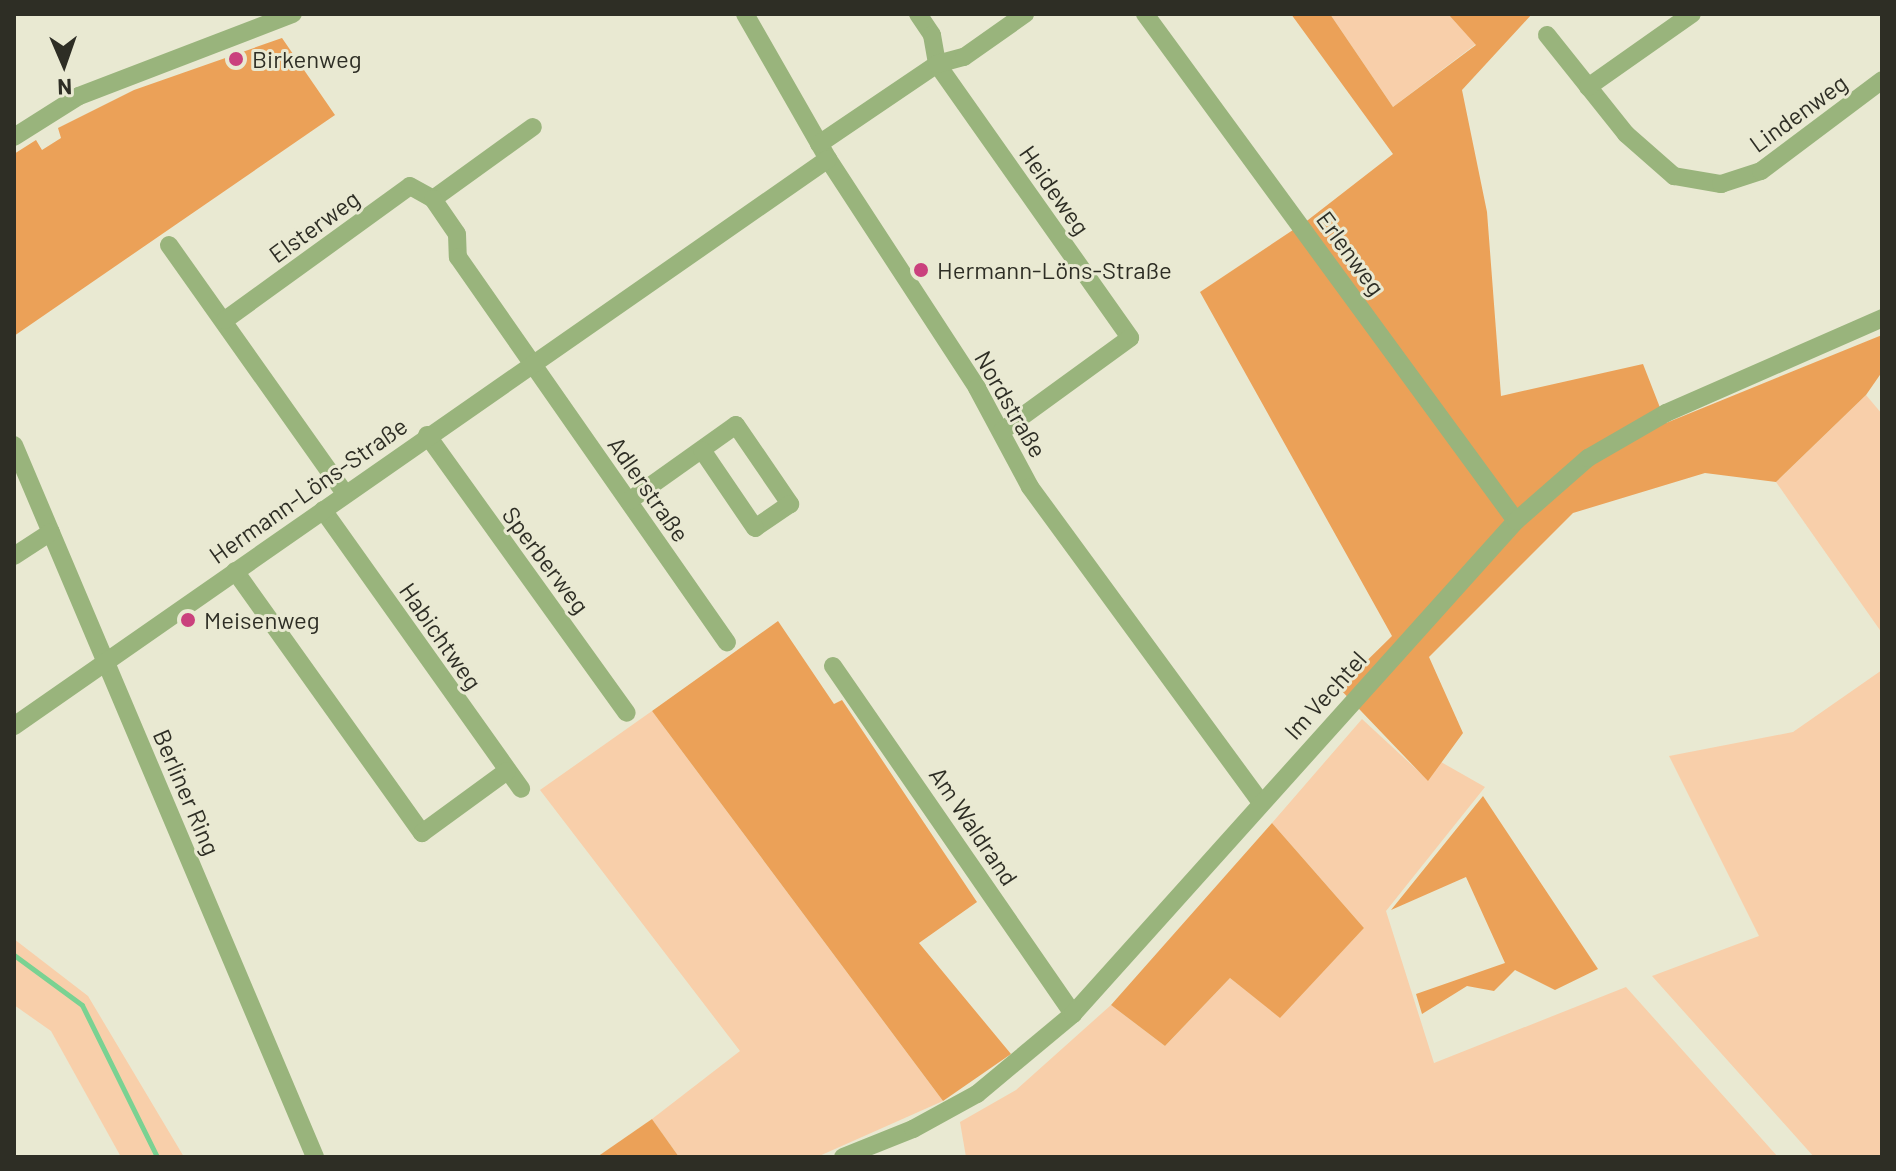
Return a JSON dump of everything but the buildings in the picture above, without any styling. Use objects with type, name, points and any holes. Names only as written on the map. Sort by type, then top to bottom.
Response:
[{"type":"street","points":[[14,137],[79,96],[293,14]]},
{"type":"street","name":"Nordstraße","points":[[745,14],[824,152],[1002,431],[1030,487],[1260,801]]},
{"type":"street","name":"Heideweg","points":[[918,14],[932,35],[937,64],[1130,338],[1002,431]]},
{"type":"street","name":"Hermann-Löns-Straße","points":[[14,726],[531,363],[824,152],[937,64],[964,57],[1025,14]]},
{"type":"street","name":"Erlenweg","points":[[1145,14],[1516,521]]},
{"type":"street","points":[[1588,87],[1692,14]]},
{"type":"street","name":"Lindenweg","points":[[1547,35],[1626,134],[1674,176],[1721,184],[1761,171],[1882,80]]},
{"type":"street","points":[[531,363],[458,257],[457,234],[433,199],[533,127]]},
{"type":"street","name":"Elsterweg","points":[[225,320],[410,186],[433,199]]},
{"type":"street","points":[[169,245],[225,320],[345,494]]},
{"type":"street","name":"Im Vechtel","points":[[843,1157],[913,1129],[977,1094],[1073,1014],[1260,801],[1516,521],[1588,458],[1666,413],[1882,318]]},
{"type":"street","name":"Adlerstraße","points":[[531,363],[727,643]]},
{"type":"street","points":[[629,501],[736,425],[790,504],[755,528],[702,450]]},
{"type":"street","name":"Sperberweg","points":[[427,435],[627,713]]},
{"type":"street","name":"Berliner Ring","points":[[14,445],[315,1157]]},
{"type":"street","name":"Habichtweg","points":[[323,510],[521,789]]},
{"type":"street","points":[[14,556],[51,532]]},
{"type":"street","points":[[235,571],[422,833],[507,771]]},
{"type":"street","name":"Am Waldrand","points":[[833,666],[1073,1014]]},
{"type":"shaded area","points":[[1291,14],[1330,14],[1393,107],[1476,45],[1448,14],[1532,14],[1462,90],[1487,212],[1501,396],[1643,364],[1666,423],[1882,335],[1882,372],[1866,395],[1776,482],[1705,473],[1573,513],[1429,657],[1463,733],[1428,781],[1339,688],[1392,636],[1200,292],[1308,220],[1393,154]]},
{"type":"shaded area","points":[[1330,14],[1448,14],[1476,44],[1393,107]]},
{"type":"shaded area","points":[[282,38],[335,115],[14,336],[14,154],[36,140],[42,150],[61,138],[58,128],[134,90]]},
{"type":"shaded area","points":[[1866,395],[1882,414],[1882,633],[1776,482]]},
{"type":"shaded area","points":[[778,621],[834,704],[842,700],[977,902],[919,943],[1011,1054],[943,1101],[652,711]]},
{"type":"shaded area","points":[[1882,670],[1882,1157],[1814,1157],[1652,976],[1759,936],[1669,756],[1793,732]]},
{"type":"shaded area","points":[[652,711],[943,1101],[817,1157],[679,1157],[652,1119],[740,1051],[540,790]]},
{"type":"shaded area","points":[[1362,719],[1428,780],[1441,762],[1485,787],[1386,911],[1434,1063],[1626,987],[1778,1157],[966,1157],[960,1122],[1016,1090],[1111,1005],[1165,1046],[1230,978],[1280,1017],[1364,928],[1272,823]]},
{"type":"shaded area","points":[[1483,796],[1598,969],[1555,990],[1515,970],[1494,991],[1467,986],[1422,1014],[1416,994],[1505,963],[1466,877],[1391,910]]},
{"type":"shaded area","points":[[1272,823],[1364,928],[1280,1018],[1230,978],[1165,1046],[1111,1005]]},
{"type":"shaded area","points":[[14,939],[88,996],[184,1157],[121,1157],[51,1031],[14,1005]]},
{"type":"shaded area","points":[[652,1119],[679,1157],[597,1157]]},
{"type":"waterway","points":[[14,955],[82,1005],[157,1157]]},
{"type":"place","name":"Birkenweg","points":[[236,59]]},
{"type":"place","name":"Hermann-Löns-Straße","points":[[921,270]]},
{"type":"place","name":"Meisenweg","points":[[188,620]]}]
